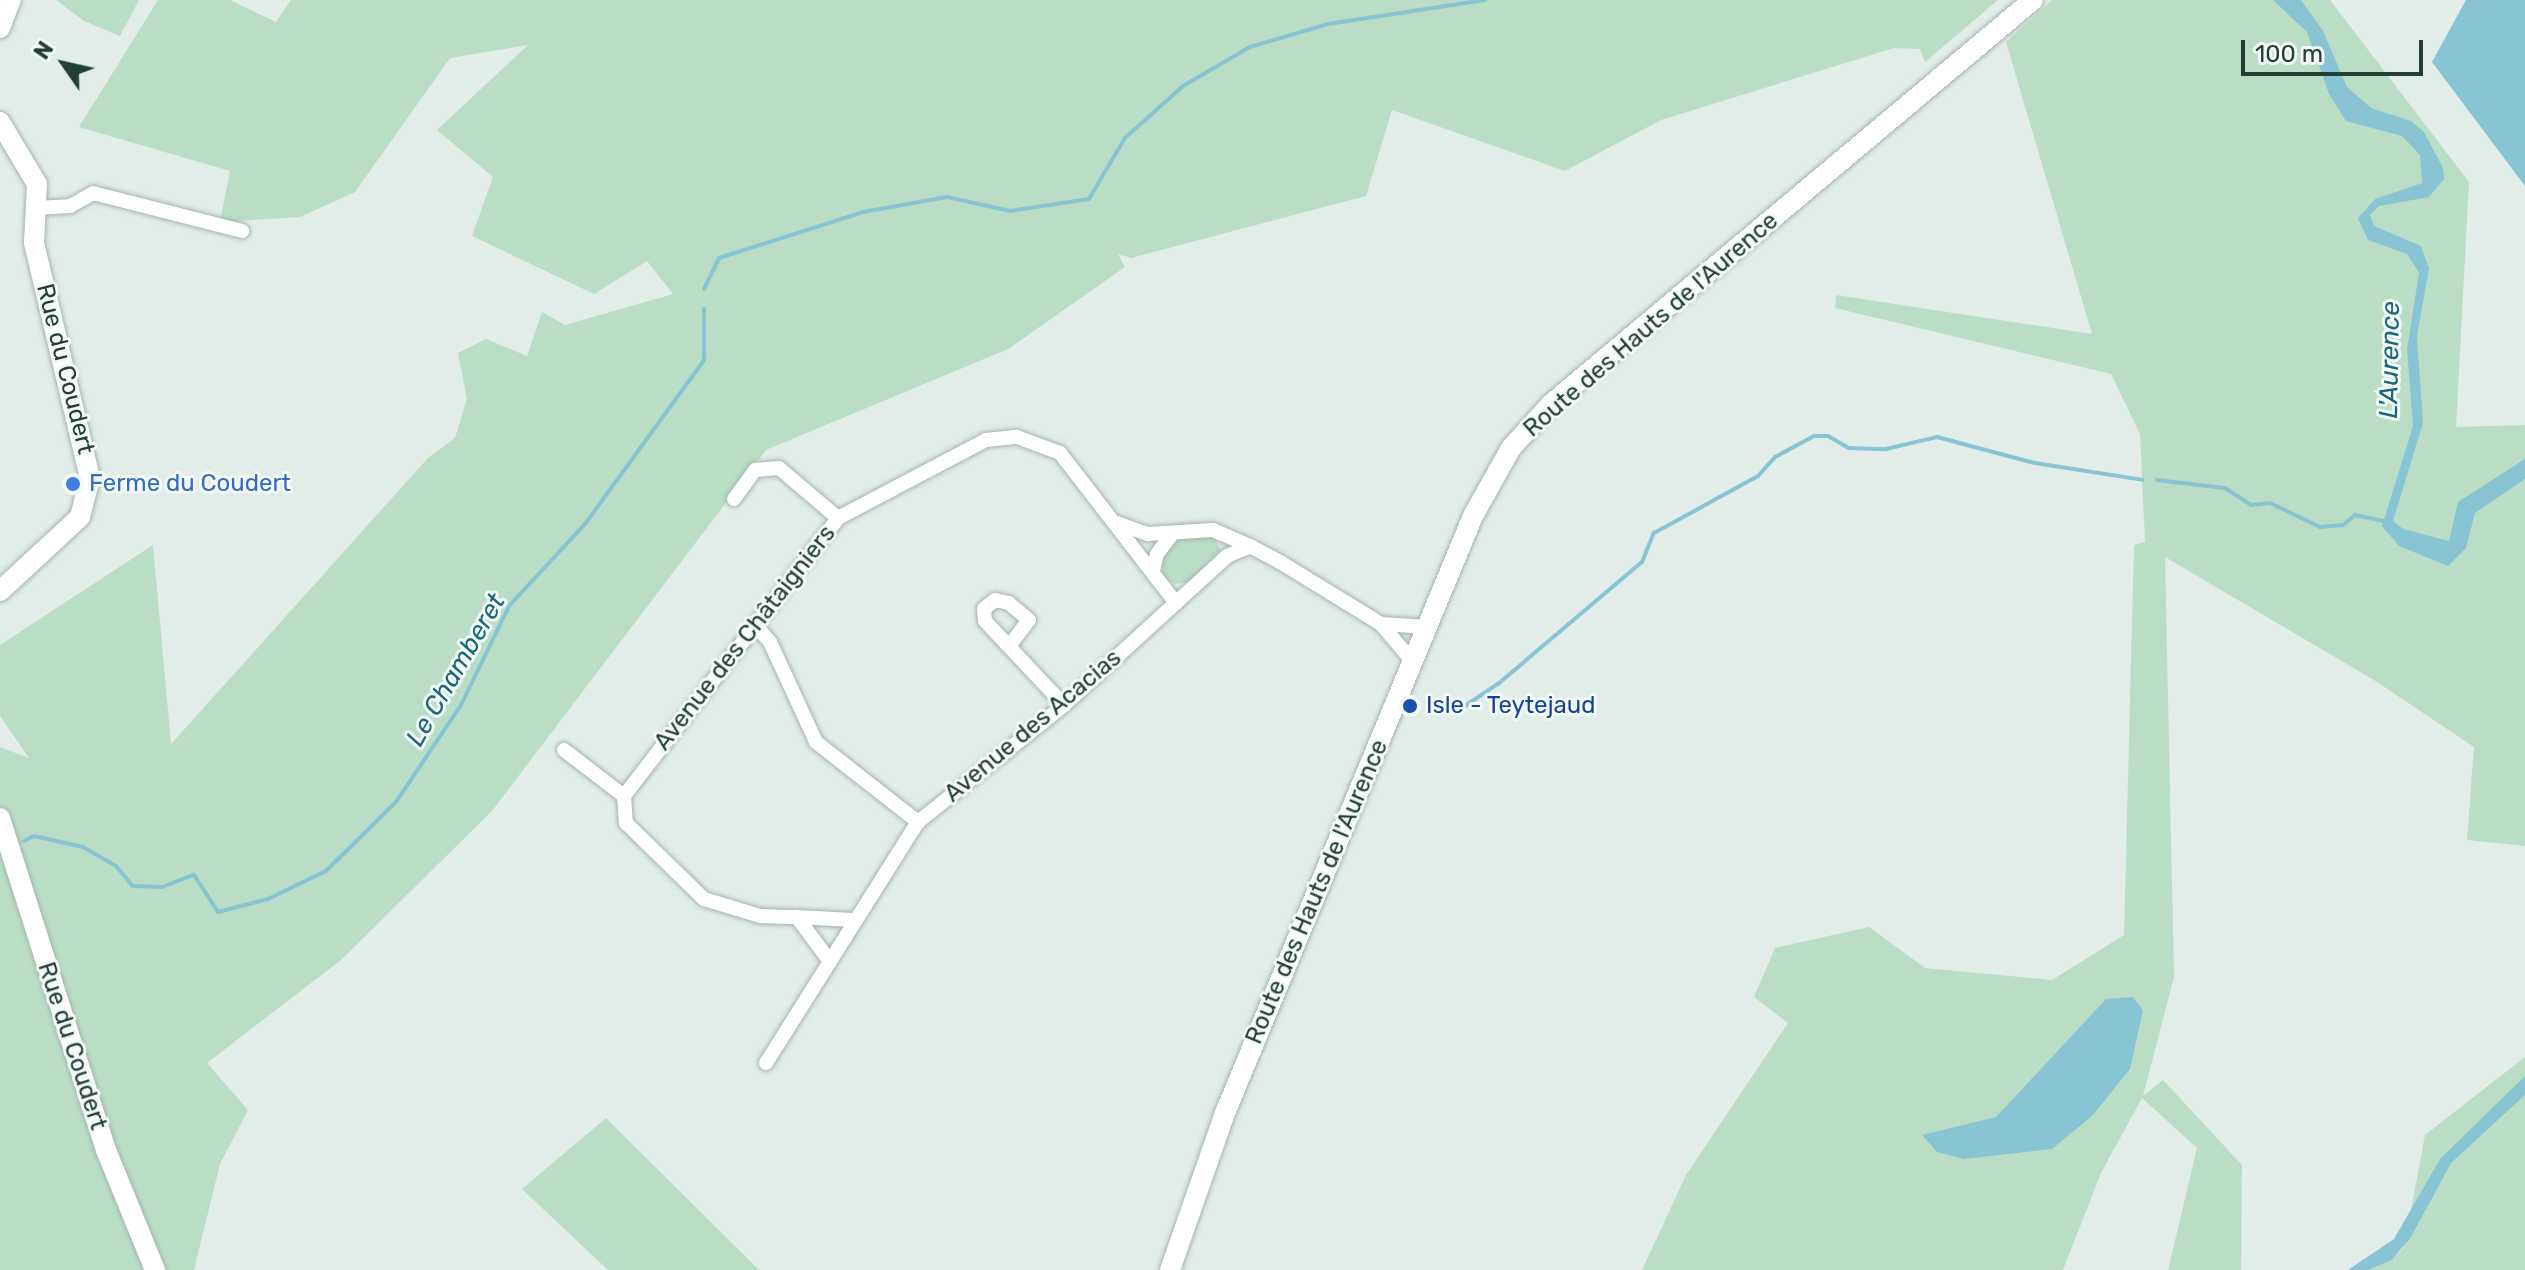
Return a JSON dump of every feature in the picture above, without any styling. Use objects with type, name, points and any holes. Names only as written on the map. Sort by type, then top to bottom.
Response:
[{"type":"main road","points":[[0,28],[11,0]]},
{"type":"main road","name":"Route des Hauts de l'Aurence","points":[[1170,1270],[1225,1113],[1473,516],[1528,428],[2033,0]]},
{"type":"main road","name":"Rue du Coudert","points":[[0,122],[37,184],[34,243],[90,478],[80,517],[0,591]]},
{"type":"main road","name":"Rue du Coudert","points":[[0,818],[106,1150],[155,1270]]},
{"type":"street","points":[[34,208],[79,202],[93,193],[242,231]]},
{"type":"street","name":"Avenue des Châtaigniers","points":[[624,796],[838,518],[986,440],[1017,437],[1060,453],[1175,602]]},
{"type":"street","points":[[734,499],[755,470],[779,468],[838,518]]},
{"type":"street","points":[[1117,523],[1148,534],[1213,530],[1250,546],[1381,624],[1413,662]]},
{"type":"street","points":[[1153,571],[1157,554],[1173,533]]},
{"type":"street","name":"Avenue des Acacias","points":[[766,1063],[853,920],[918,822],[1064,705],[1227,556],[1250,546]]},
{"type":"street","points":[[754,624],[770,642],[816,742],[918,822]]},
{"type":"street","points":[[1381,624],[1428,627]]},
{"type":"street","points":[[1010,645],[1064,705]]},
{"type":"street","points":[[564,750],[624,796],[626,823],[704,899],[760,916],[853,920]]},
{"type":"street","points":[[797,917],[829,960]]},
{"type":"green space","points":[[56,0],[139,0],[120,36],[84,21]]},
{"type":"green space","points":[[158,0],[230,0],[276,22],[291,0],[1998,0],[1925,62],[1920,49],[1894,48],[1661,120],[1565,171],[1392,110],[1366,196],[1131,258],[1118,254],[1125,267],[1008,349],[766,450],[492,811],[341,960],[207,1063],[248,1110],[220,1164],[194,1270],[0,1270],[0,747],[29,758],[0,716],[0,645],[153,545],[171,744],[428,458],[455,438],[467,399],[458,353],[486,339],[527,356],[542,312],[565,325],[673,294],[647,261],[594,294],[472,236],[493,177],[437,130],[528,45],[450,58],[355,192],[300,217],[220,222],[230,171],[79,127]]},
{"type":"green space","points":[[2052,0],[2330,0],[2469,182],[2456,427],[2525,425],[2525,846],[2467,840],[2474,747],[2374,680],[2165,557],[2174,977],[2143,1096],[2163,1080],[2242,1165],[2241,1270],[2168,1270],[2197,1148],[2142,1098],[2101,1173],[2063,1270],[1642,1270],[1686,1175],[1788,1023],[1754,997],[1775,948],[1869,927],[1925,968],[2052,980],[2124,935],[2134,545],[2145,542],[2140,434],[2111,374],[1835,308],[1836,295],[2092,334],[2006,42]]},
{"type":"green space","points":[[1213,536],[1221,550],[1191,582],[1175,584],[1165,578],[1160,559],[1176,538]]},
{"type":"green space","points":[[2525,1057],[2525,1270],[2368,1270],[2392,1260],[2404,1247],[2425,1135]]},
{"type":"green space","points":[[606,1118],[759,1270],[608,1270],[522,1189]]},
{"type":"water","points":[[2273,0],[2301,0],[2323,31],[2347,87],[2371,108],[2411,121],[2424,132],[2443,168],[2444,179],[2429,197],[2379,206],[2370,215],[2374,226],[2421,246],[2429,268],[2417,336],[2423,423],[2393,521],[2403,529],[2449,541],[2458,502],[2525,459],[2525,479],[2475,513],[2466,548],[2448,566],[2399,546],[2382,526],[2413,426],[2407,349],[2419,273],[2407,254],[2368,240],[2358,218],[2375,199],[2422,183],[2420,155],[2402,136],[2346,121],[2329,94],[2307,32]]},
{"type":"water","points":[[2466,0],[2525,0],[2525,186],[2432,62]]},
{"type":"water","points":[[2133,997],[2143,1010],[2130,1069],[2092,1116],[2052,1149],[1964,1159],[1937,1152],[1922,1135],[1996,1117],[2106,999]]},
{"type":"water","points":[[2525,1076],[2525,1095],[2451,1163],[2411,1237],[2392,1260],[2368,1270],[2348,1270],[2394,1239],[2440,1159]]},
{"type":"waterway","name":"Le Chamberet","points":[[704,289],[719,258],[863,212],[947,197],[1010,211],[1089,199],[1125,138],[1183,86],[1250,47],[1328,24],[1485,0]]},
{"type":"waterway","name":"Le Chamberet","points":[[24,841],[34,836],[83,847],[116,866],[133,886],[162,887],[194,875],[218,912],[268,899],[326,871],[396,802],[461,705],[509,606],[585,524],[704,360],[704,309]]},
{"type":"waterway","points":[[1436,712],[1465,706],[1498,684],[1642,562],[1654,533],[1758,476],[1775,457],[1814,436],[1828,436],[1849,448],[1886,449],[1937,437],[2035,463],[2143,480]]},
{"type":"waterway","points":[[2157,480],[2225,488],[2251,505],[2270,503],[2320,527],[2343,525],[2355,515],[2388,522]]},
{"type":"place","name":"Ferme du Coudert","points":[[73,484]]},
{"type":"place","name":"Isle - Teytejaud","points":[[1410,706]]},
{"type":"water label","name":"L'Aurence","points":[[2390,360]]}]
